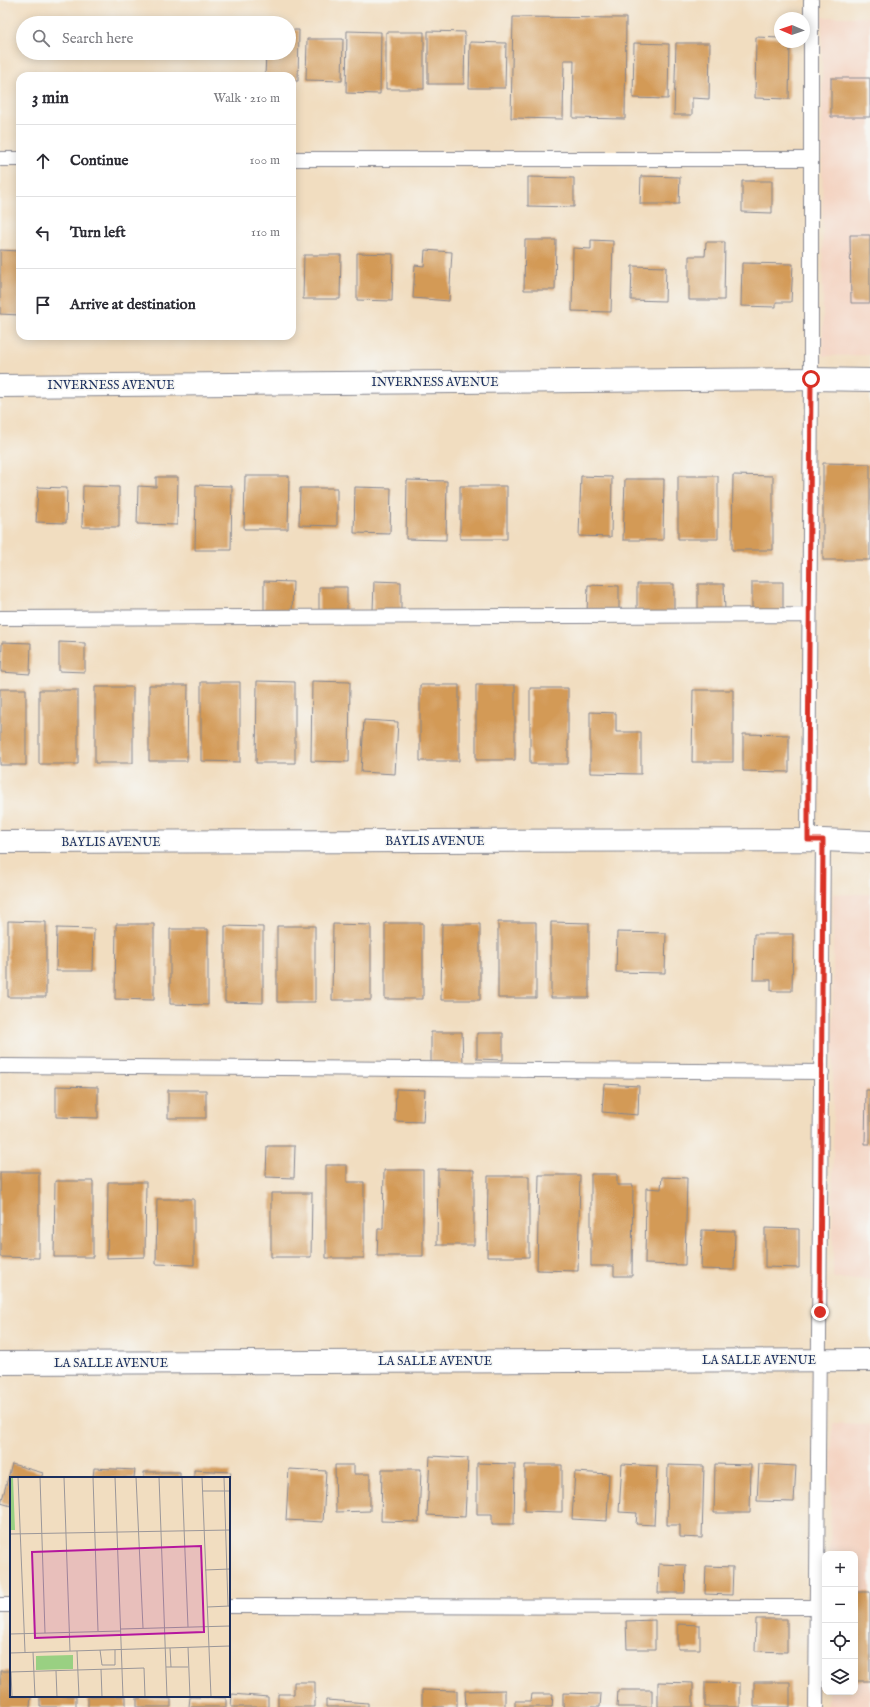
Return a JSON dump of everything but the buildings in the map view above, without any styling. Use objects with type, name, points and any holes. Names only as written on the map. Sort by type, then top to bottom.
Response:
[{"type":"street","name":"INVERNESS AVENUE","points":[[0,386],[811,379],[870,380]]},
{"type":"street","name":"BAYLIS AVENUE","points":[[0,842],[816,840],[870,842]]},
{"type":"street","name":"LA SALLE AVENUE","points":[[0,1363],[870,1360]]},
{"type":"lane","points":[[811,0],[811,379],[809,615],[822,1072],[816,1707]]},
{"type":"lane","points":[[296,159],[811,158]]},
{"type":"lane","points":[[0,159],[16,159]]},
{"type":"lane","points":[[0,618],[809,615]]},
{"type":"lane","points":[[0,1066],[822,1072]]},
{"type":"lane","points":[[230,1606],[817,1607]]},
{"type":"shaded area","points":[[822,17],[870,17],[870,355],[823,356]]},
{"type":"shaded area","points":[[833,894],[870,894],[870,1279],[833,1279]]},
{"type":"shaded area","points":[[832,1423],[870,1424],[870,1707],[828,1707],[828,1695],[858,1695],[858,1551],[830,1551]]},
{"type":"route","points":[[811,379],[808,840],[823,840],[820,1312]]}]
